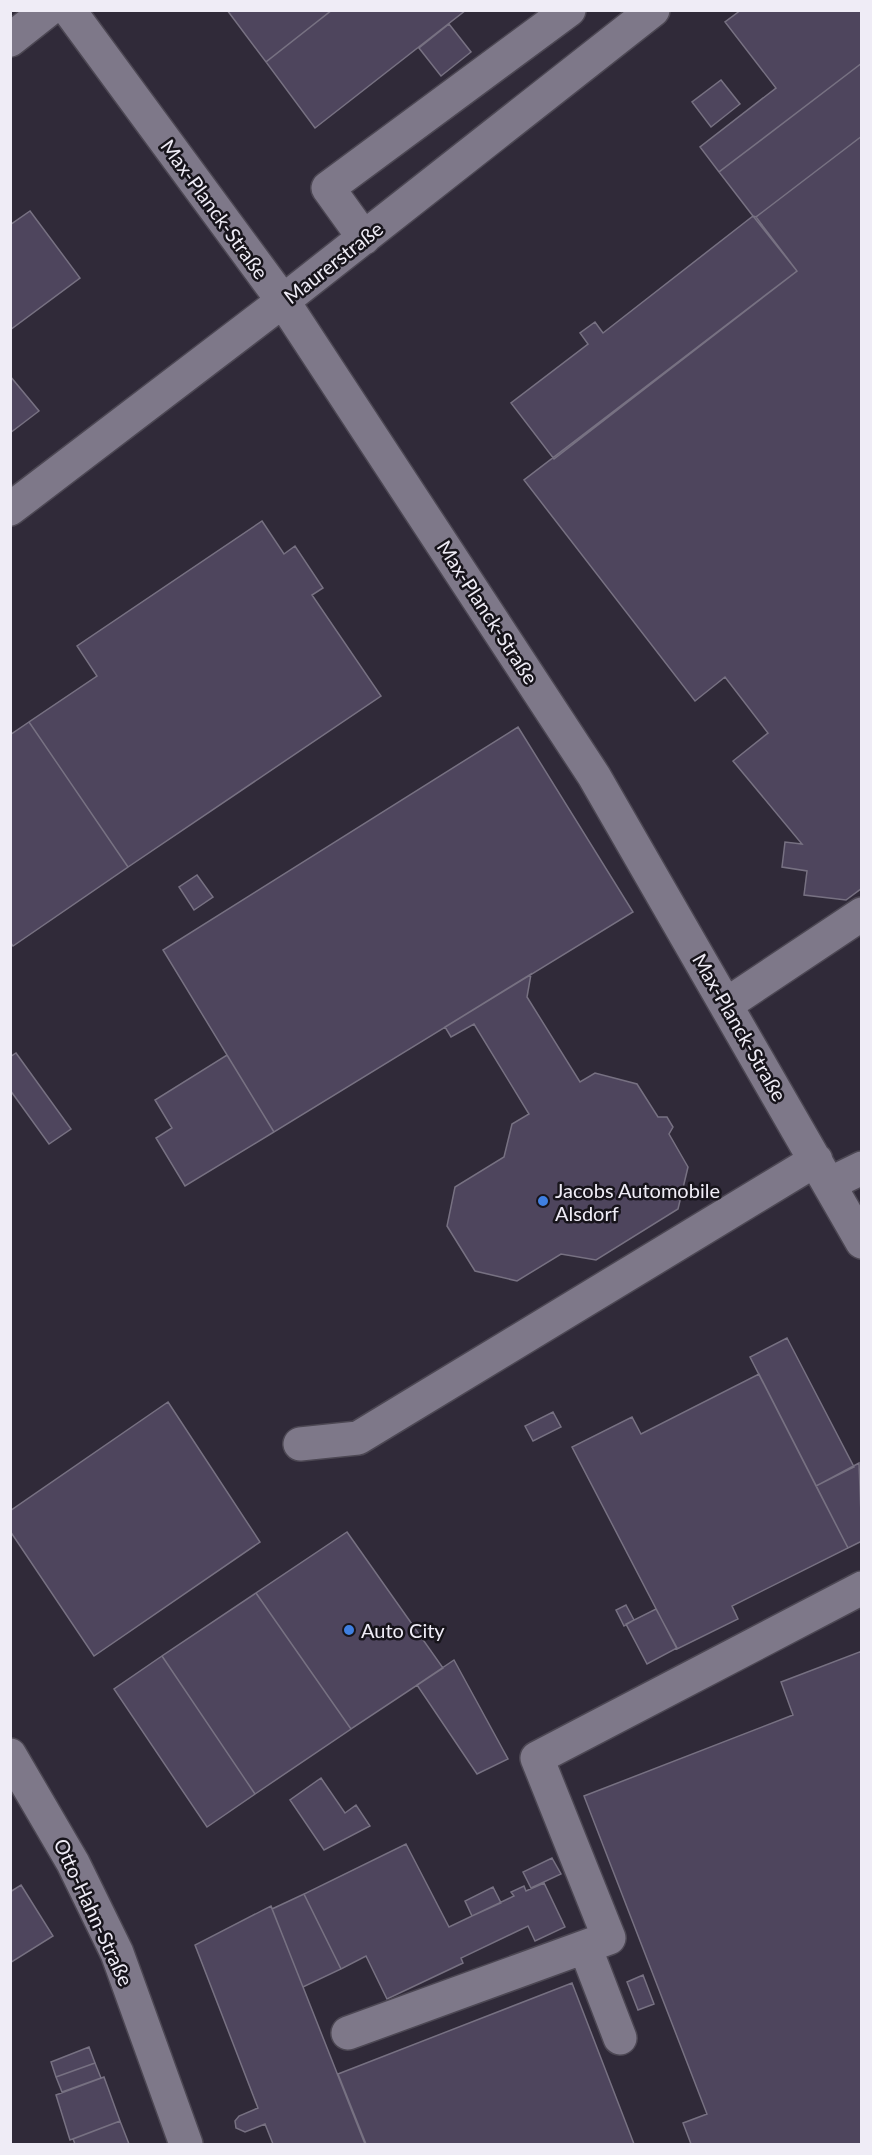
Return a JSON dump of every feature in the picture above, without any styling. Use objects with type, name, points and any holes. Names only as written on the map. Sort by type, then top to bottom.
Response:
[{"type":"street","points":[[10,40],[48,10]]},
{"type":"street","name":"Max-Planck-Straße","points":[[69,10],[284,301],[594,776],[727,1004],[861,1242]]},
{"type":"street","points":[[364,238],[328,188],[570,10],[606,47]]},
{"type":"street","name":"Maurerstraße","points":[[10,509],[284,301],[653,10]]},
{"type":"street","points":[[727,1004],[861,914]]},
{"type":"street","points":[[300,1444],[358,1438],[823,1172],[861,1168]]},
{"type":"street","points":[[348,2033],[609,1938],[537,1758],[861,1588]]},
{"type":"street","name":"Otto-Hahn-Straße","points":[[11,1757],[73,1863],[117,1953],[186,2145]]},
{"type":"street","points":[[585,1947],[620,2038]]},
{"type":"building","points":[[227,10],[332,10],[266,62]]},
{"type":"building","points":[[332,10],[466,10],[315,128],[266,62]]},
{"type":"building","points":[[741,10],[862,10],[862,63],[719,172],[700,147],[776,88],[725,22]]},
{"type":"building","points":[[449,24],[471,52],[441,76],[419,48]]},
{"type":"building","points":[[862,63],[862,136],[756,217],[753,216],[719,172]]},
{"type":"building","points":[[721,80],[740,104],[711,127],[692,102]]},
{"type":"building","points":[[862,136],[862,888],[846,900],[804,895],[807,871],[782,867],[785,842],[802,844],[733,761],[768,733],[725,677],[695,701],[524,480],[797,271],[756,217]]},
{"type":"building","points":[[30,211],[80,278],[10,330],[10,225]]},
{"type":"building","points":[[753,216],[797,271],[554,459],[511,403],[588,344],[580,333],[595,322],[603,333]]},
{"type":"building","points":[[10,376],[39,411],[10,433]]},
{"type":"building","points":[[262,521],[284,554],[295,546],[323,588],[312,595],[381,696],[128,867],[29,722],[97,676],[77,646]]},
{"type":"building","points":[[29,722],[128,867],[13,946],[10,942],[10,735]]},
{"type":"building","points":[[518,727],[633,912],[274,1132],[163,950]]},
{"type":"building","points":[[197,875],[213,897],[194,910],[179,887]]},
{"type":"building","points":[[531,974],[527,997],[580,1082],[595,1073],[637,1084],[658,1117],[667,1117],[673,1127],[669,1134],[688,1167],[678,1209],[596,1260],[561,1254],[517,1281],[475,1271],[447,1226],[455,1187],[504,1157],[512,1124],[529,1114],[474,1024],[451,1037],[445,1027]]},
{"type":"building","points":[[16,1053],[71,1129],[49,1144],[10,1090],[10,1057]]},
{"type":"building","points":[[227,1055],[274,1132],[185,1186],[156,1138],[172,1128],[155,1100]]},
{"type":"building","points":[[787,1338],[854,1467],[816,1486],[750,1357]]},
{"type":"building","points":[[759,1374],[848,1548],[732,1606],[738,1619],[677,1649],[572,1447],[632,1417],[641,1434]]},
{"type":"building","points":[[168,1402],[260,1542],[94,1656],[10,1531],[10,1511]]},
{"type":"building","points":[[553,1412],[561,1427],[533,1441],[525,1426]]},
{"type":"building","points":[[859,1463],[862,1541],[848,1548],[816,1486]]},
{"type":"building","name":"Auto City","points":[[347,1532],[443,1668],[351,1729],[256,1593]]},
{"type":"building","points":[[256,1593],[351,1729],[255,1794],[162,1656]]},
{"type":"building","points":[[626,1605],[634,1620],[624,1626],[616,1610]]},
{"type":"building","points":[[656,1609],[677,1648],[647,1664],[626,1624]]},
{"type":"building","points":[[862,1651],[862,2144],[691,2144],[683,2123],[707,2114],[584,1796],[793,1715],[781,1682]]},
{"type":"building","points":[[162,1656],[255,1794],[207,1827],[114,1689]]},
{"type":"building","points":[[454,1660],[508,1759],[477,1774],[417,1685]]},
{"type":"building","points":[[321,1778],[345,1813],[356,1805],[370,1826],[324,1850],[290,1800]]},
{"type":"building","points":[[406,1844],[449,1927],[514,1896],[511,1892],[524,1886],[526,1891],[544,1883],[565,1927],[535,1941],[528,1926],[461,1958],[463,1963],[387,1999],[366,1956],[341,1969],[304,1894]]},
{"type":"building","points":[[552,1858],[561,1874],[531,1888],[523,1872]]},
{"type":"building","points":[[21,1885],[53,1936],[10,1963],[10,1892]]},
{"type":"building","points":[[493,1887],[501,1903],[472,1916],[465,1901]]},
{"type":"building","points":[[304,1894],[341,1969],[303,1987],[272,1909]]},
{"type":"building","points":[[271,1906],[365,2144],[273,2144],[265,2124],[245,2132],[236,2128],[235,2121],[239,2116],[258,2108],[195,1945]]},
{"type":"building","points":[[643,1975],[654,2004],[638,2010],[627,1982]]},
{"type":"building","points":[[572,1983],[634,2144],[366,2144],[338,2074]]},
{"type":"building","points":[[89,2047],[95,2063],[56,2077],[51,2062]]},
{"type":"building","points":[[95,2063],[101,2078],[62,2092],[56,2077]]},
{"type":"building","points":[[104,2077],[120,2121],[70,2140],[56,2095]]},
{"type":"building","points":[[120,2121],[129,2144],[75,2144],[73,2139]]},
{"type":"place","name":"Jacobs Automobile Alsdorf","points":[[543,1201]]},
{"type":"place","name":"Auto City","points":[[349,1630]]}]
